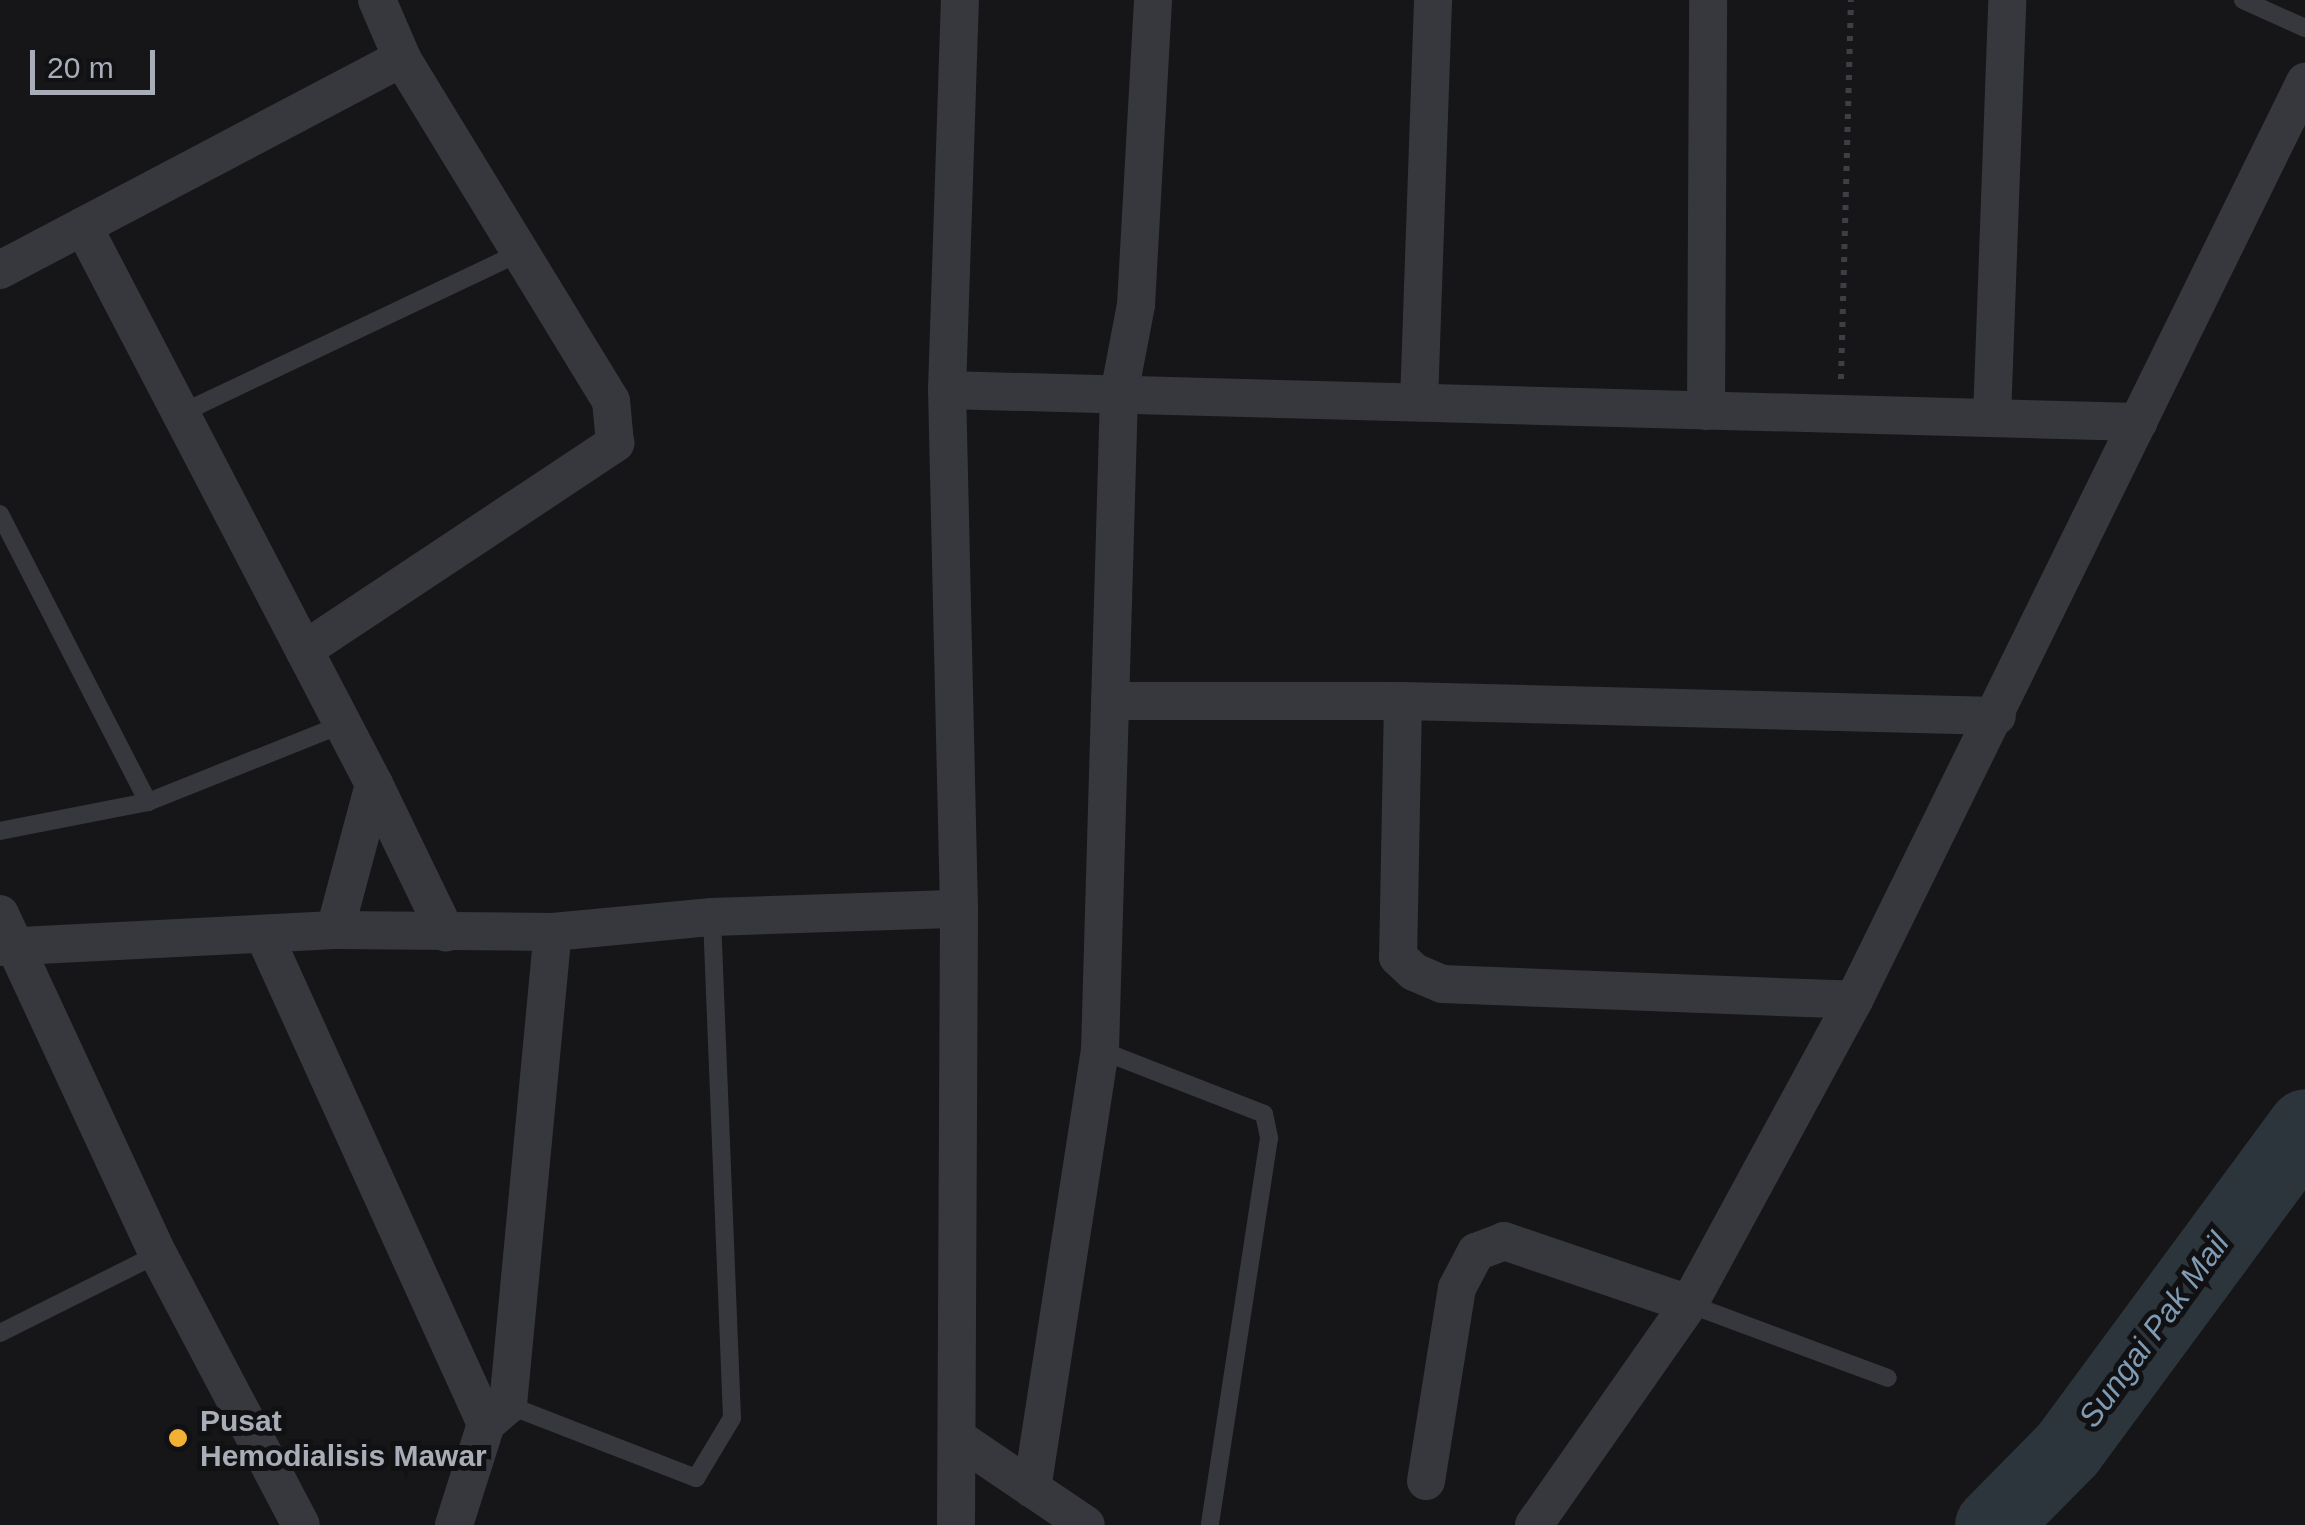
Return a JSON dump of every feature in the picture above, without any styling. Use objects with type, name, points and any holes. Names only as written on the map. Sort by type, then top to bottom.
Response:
[{"type":"street","points":[[304,650],[616,442],[611,402],[402,58],[378,0]]},
{"type":"street","points":[[956,1525],[958,908],[946,390],[960,0]]},
{"type":"street","points":[[1032,1489],[1100,1050],[1119,394],[1136,305],[1153,0]]},
{"type":"street","points":[[1420,402],[1433,0]]},
{"type":"street","points":[[1706,410],[1708,0]]},
{"type":"street","points":[[1992,418],[2006,0]]},
{"type":"street","points":[[0,270],[402,58]]},
{"type":"street","points":[[1534,1525],[1689,1304],[1854,1000],[2305,82]]},
{"type":"street","points":[[84,226],[374,784],[446,934]]},
{"type":"street","points":[[946,390],[2139,422]]},
{"type":"street","points":[[1110,701],[1402,701],[1996,716]]},
{"type":"street","points":[[1402,701],[1398,957],[1414,972],[1442,984],[1854,1000]]},
{"type":"street","points":[[335,930],[374,784]]},
{"type":"street","points":[[302,1525],[158,1254],[5,936],[264,935],[335,930],[553,932],[712,917],[958,908]]},
{"type":"street","points":[[454,1525],[497,1414],[553,932]]},
{"type":"street","points":[[264,935],[497,1414]]},
{"type":"street","points":[[1426,1481],[1457,1288],[1476,1252],[1504,1242],[1689,1304]]},
{"type":"street","points":[[959,1438],[1086,1525]]},
{"type":"lane","points":[[2242,0],[2305,28]]},
{"type":"lane","points":[[182,413],[521,252]]},
{"type":"lane","points":[[0,514],[148,802]]},
{"type":"lane","points":[[0,831],[148,802],[343,724]]},
{"type":"lane","points":[[497,1414],[696,1478],[732,1418],[712,917]]},
{"type":"lane","points":[[1100,1050],[1264,1114],[1269,1138],[1210,1525]]},
{"type":"lane","points":[[0,1333],[158,1254]]},
{"type":"lane","points":[[1689,1304],[1888,1378]]},
{"type":"path","points":[[1840,414],[1851,0]]},
{"type":"waterway","name":"Sungai Pak Mail","points":[[1992,1525],[2067,1449],[2305,1126]]},
{"type":"place","name":"Pusat Hemodialisis Mawar","points":[[178,1438]]}]
